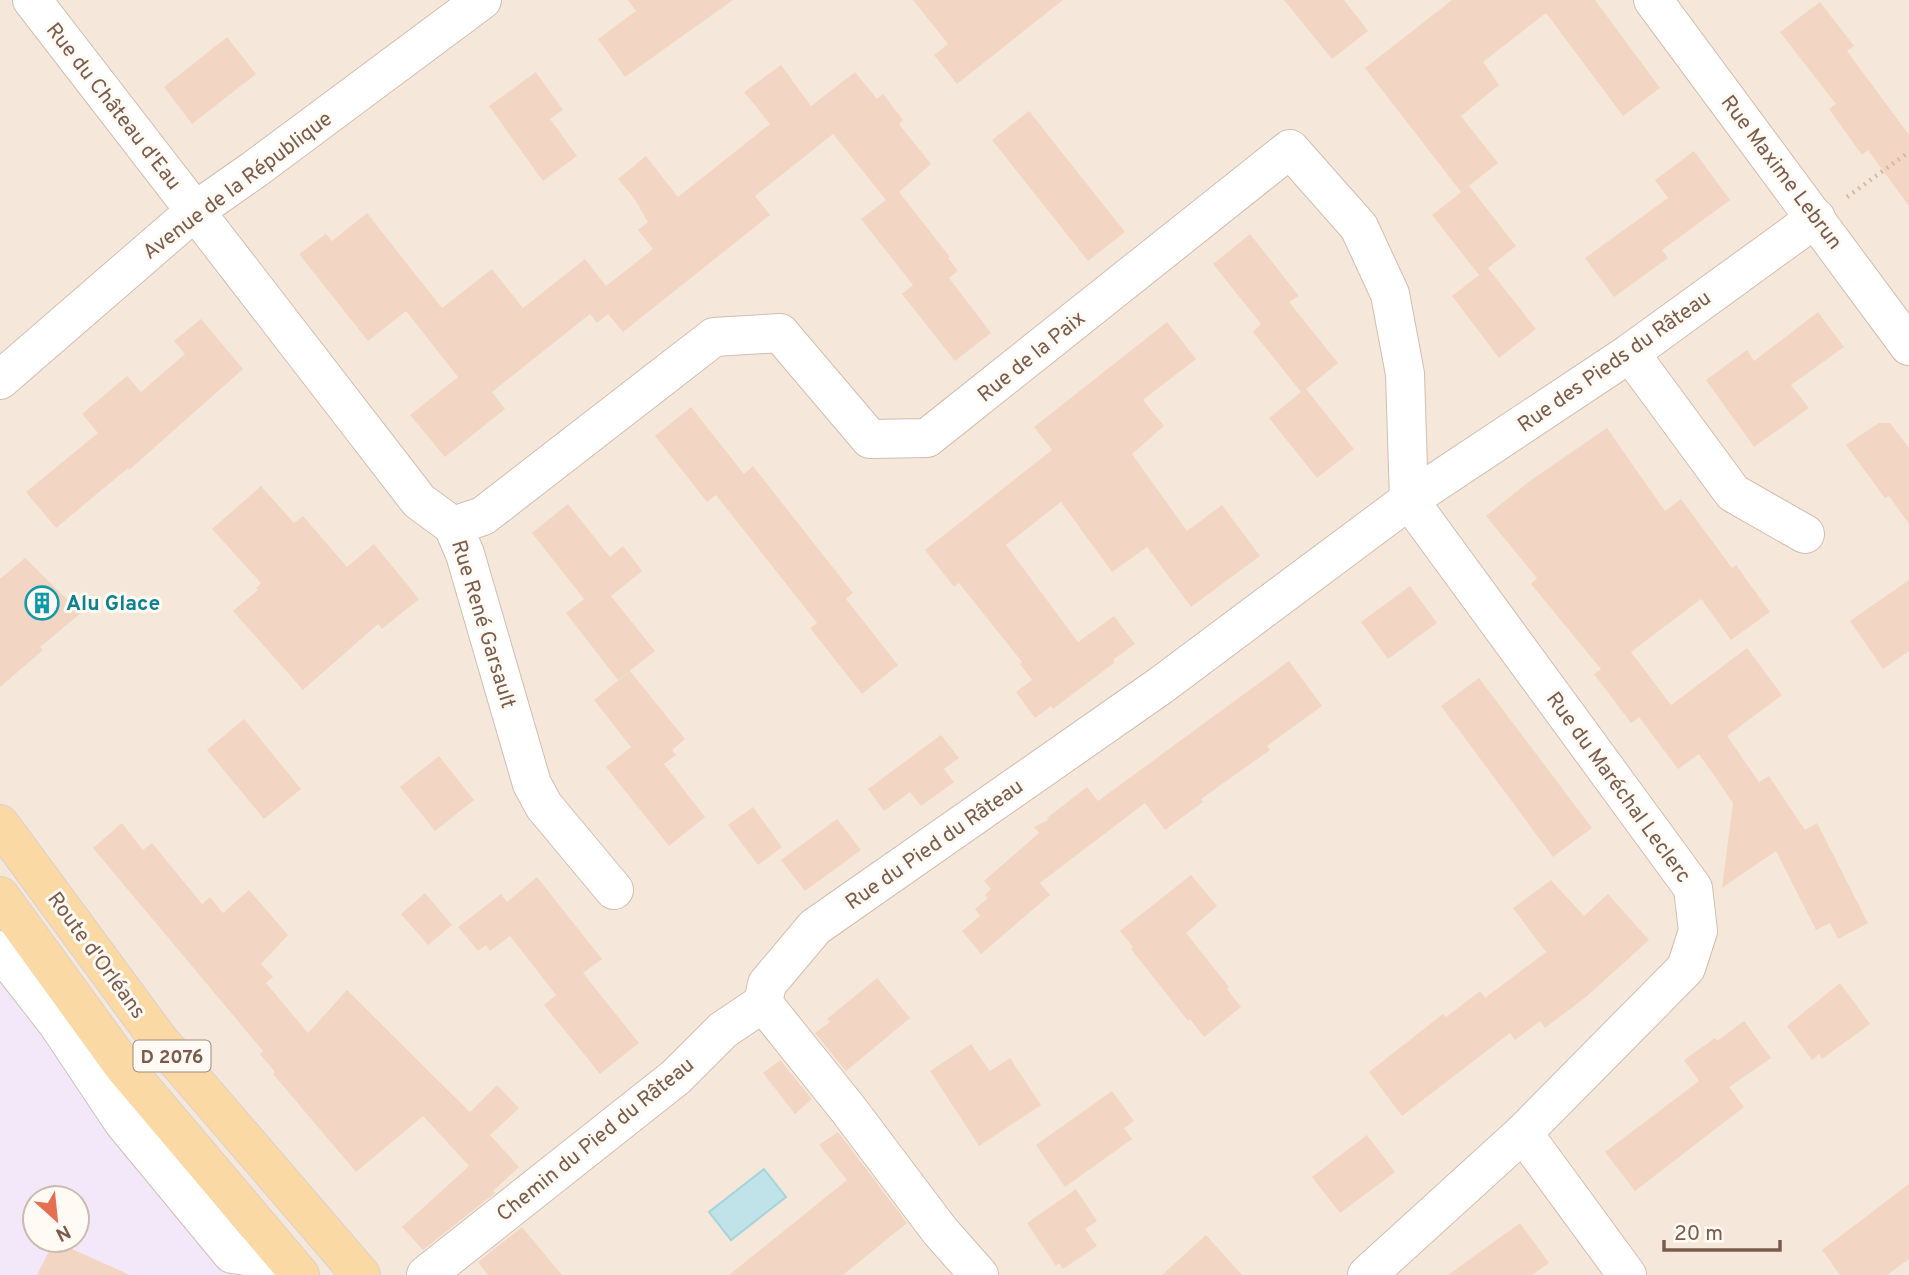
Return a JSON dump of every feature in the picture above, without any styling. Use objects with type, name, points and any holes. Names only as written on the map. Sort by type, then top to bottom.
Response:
[{"type":"main road","name":"Route d'Orléans","points":[[0,824],[159,1040],[361,1275]]},
{"type":"main road","name":"Route d'Orléans","points":[[0,896],[124,1067],[294,1268]]},
{"type":"street","name":"Rue du Château d'Eau","points":[[33,0],[195,211]]},
{"type":"street","name":"Avenue de la République","points":[[0,380],[195,211],[482,0]]},
{"type":"street","name":"Rue Maxime Lebrun","points":[[1653,0],[1909,346]]},
{"type":"street","name":"Rue de la Paix","points":[[453,526],[483,516],[714,337],[780,334],[870,439],[927,438],[1290,149],[1359,227],[1390,294],[1405,374],[1409,500]]},
{"type":"street","name":"Rue René Garsault","points":[[195,211],[419,500],[453,526],[465,554],[532,784],[544,806],[614,890]]},
{"type":"street","name":"Rue des Pieds du Râteau","points":[[1409,500],[1630,353],[1816,218]]},
{"type":"street","points":[[1630,353],[1732,493],[1805,534]]},
{"type":"street","name":"Rue du Pied du Râteau","points":[[763,1003],[767,984],[815,927],[1160,686],[1409,500]]},
{"type":"street","name":"Rue du Maréchal Leclerc","points":[[1367,1275],[1523,1133],[1686,968],[1698,931],[1693,888],[1409,500]]},
{"type":"street","points":[[0,950],[57,1023],[122,1122],[232,1254],[294,1268]]},
{"type":"street","points":[[763,1003],[848,1109],[940,1231],[979,1275]]},
{"type":"street","name":"Chemin du Pied du Râteau","points":[[426,1275],[676,1077],[723,1030],[763,1003]]},
{"type":"street","points":[[1523,1133],[1627,1275]]},
{"type":"path","points":[[1816,218],[1909,152]]},
{"type":"shaded area","points":[[0,0],[1909,0],[1909,1275],[0,1275]]},
{"type":"shaded area","points":[[0,965],[258,1275],[0,1275]]},
{"type":"water","points":[[764,1169],[786,1197],[731,1240],[709,1212]]},
{"type":"building","points":[[628,0],[733,0],[625,77],[598,39],[636,11]]},
{"type":"building","points":[[913,0],[1063,0],[957,84],[934,55],[948,44]]},
{"type":"building","points":[[1284,0],[1344,0],[1368,31],[1332,59]]},
{"type":"building","points":[[1452,0],[1595,0],[1660,88],[1623,116],[1546,13],[1483,62],[1499,85],[1461,116],[1498,163],[1461,192],[1365,68]]},
{"type":"building","points":[[1820,2],[1854,46],[1847,51],[1909,135],[1909,206],[1868,150],[1862,155],[1829,109],[1836,104],[1780,32]]},
{"type":"building","points":[[227,37],[256,74],[192,124],[164,87]]},
{"type":"building","points":[[781,65],[811,106],[855,72],[877,99],[883,94],[903,120],[899,124],[931,164],[899,192],[950,257],[948,258],[958,271],[949,278],[991,333],[955,361],[902,294],[913,285],[861,219],[886,200],[833,134],[755,196],[770,215],[623,332],[608,314],[597,323],[590,314],[492,392],[505,409],[445,457],[410,415],[458,377],[406,311],[368,341],[299,254],[326,234],[332,241],[367,213],[442,308],[492,269],[523,308],[585,259],[606,286],[653,249],[638,230],[648,222],[634,198],[618,179],[646,156],[678,197],[770,124],[744,92]]},
{"type":"building","points":[[536,72],[563,110],[550,119],[577,156],[543,181],[489,106]]},
{"type":"building","points":[[1029,111],[1125,232],[1088,261],[992,140]]},
{"type":"building","points":[[1694,151],[1730,200],[1662,250],[1668,258],[1614,297],[1585,258],[1668,198],[1655,180]]},
{"type":"building","points":[[1469,186],[1516,246],[1488,268],[1536,329],[1499,358],[1452,296],[1479,275],[1432,215]]},
{"type":"building","points":[[1250,234],[1299,296],[1289,302],[1338,363],[1306,389],[1354,449],[1317,478],[1269,418],[1301,392],[1253,332],[1261,324],[1213,264]]},
{"type":"building","points":[[1818,312],[1844,347],[1791,385],[1809,408],[1754,447],[1706,380],[1747,350],[1754,361]]},
{"type":"building","points":[[201,319],[243,369],[129,470],[128,468],[56,528],[26,492],[98,433],[82,414],[127,376],[141,392],[185,354],[174,341]]},
{"type":"building","points":[[1167,322],[1196,359],[1143,400],[1164,426],[1132,454],[1187,531],[1222,505],[1260,556],[1191,607],[1147,547],[1112,572],[1061,502],[1006,545],[1078,642],[1114,616],[1135,644],[1053,709],[1051,706],[1035,718],[1016,692],[1032,680],[1020,664],[1022,662],[959,583],[954,587],[925,550],[1052,450],[1034,427]]},
{"type":"building","points":[[691,407],[744,474],[753,466],[853,593],[846,599],[898,665],[862,694],[810,628],[817,623],[716,495],[707,502],[655,436]]},
{"type":"building","points":[[1879,423],[1890,423],[1909,448],[1909,524],[1889,496],[1885,498],[1846,445]]},
{"type":"building","points":[[1607,428],[1665,511],[1681,499],[1732,568],[1736,565],[1770,612],[1731,640],[1701,599],[1631,652],[1671,705],[1747,648],[1782,695],[1727,736],[1759,782],[1769,776],[1805,830],[1817,823],[1868,923],[1838,939],[1830,923],[1816,930],[1776,851],[1722,888],[1733,803],[1699,754],[1678,769],[1639,717],[1631,723],[1594,674],[1601,669],[1531,584],[1537,578],[1486,516],[1531,480]]},
{"type":"building","points":[[261,486],[294,523],[303,516],[347,567],[374,544],[419,599],[382,629],[378,624],[303,690],[233,611],[258,590],[256,588],[261,583],[212,529]]},
{"type":"building","points":[[568,504],[610,557],[623,546],[642,571],[611,596],[655,651],[618,680],[566,613],[584,599],[532,533]]},
{"type":"building","points":[[25,558],[81,613],[40,647],[43,650],[0,687],[0,579]]},
{"type":"building","points":[[1909,580],[1909,651],[1883,669],[1850,621]]},
{"type":"building","points":[[1410,586],[1437,623],[1388,659],[1361,622]]},
{"type":"building","points":[[1289,661],[1322,706],[1267,746],[1270,750],[1201,799],[1203,802],[1165,830],[1145,803],[1040,883],[1050,895],[981,954],[962,931],[980,916],[975,909],[988,898],[985,895],[991,889],[984,881],[1039,833],[1034,827],[1048,820],[1047,818],[1087,787],[1098,801]]},
{"type":"building","points":[[630,671],[685,739],[672,750],[676,755],[664,764],[705,817],[669,846],[606,767],[631,747],[594,700]]},
{"type":"building","points":[[1479,678],[1592,828],[1553,857],[1441,706]]},
{"type":"building","points":[[244,719],[301,789],[264,819],[207,750]]},
{"type":"building","points":[[941,735],[959,758],[944,769],[954,782],[921,806],[910,792],[884,811],[868,789]]},
{"type":"building","points":[[439,756],[474,800],[435,831],[400,787]]},
{"type":"building","points":[[753,807],[782,847],[758,865],[728,825]]},
{"type":"building","points":[[837,819],[861,850],[805,891],[781,860]]},
{"type":"building","points":[[122,823],[143,850],[152,843],[202,904],[210,897],[223,913],[249,890],[288,935],[261,964],[273,977],[266,983],[308,1033],[347,990],[470,1112],[497,1085],[519,1108],[490,1135],[519,1167],[493,1191],[495,1193],[423,1250],[402,1227],[469,1166],[423,1116],[356,1172],[273,1074],[275,1072],[260,1054],[263,1051],[93,848]]},
{"type":"building","points":[[1191,875],[1217,906],[1186,933],[1229,987],[1227,989],[1241,1007],[1204,1037],[1190,1019],[1188,1021],[1120,931]]},
{"type":"building","points":[[537,877],[602,959],[583,973],[639,1043],[600,1074],[544,1005],[556,995],[510,936],[490,951],[486,945],[478,951],[458,927],[501,894],[507,902]]},
{"type":"building","points":[[1551,880],[1584,916],[1608,894],[1649,940],[1586,997],[1545,1028],[1540,1021],[1515,1040],[1510,1033],[1402,1116],[1369,1072],[1443,1014],[1446,1017],[1480,991],[1485,998],[1546,952],[1513,908]]},
{"type":"building","points":[[425,893],[452,925],[428,945],[401,914]]},
{"type":"building","points":[[877,978],[910,1018],[846,1071],[815,1033],[830,1022],[827,1019]]},
{"type":"building","points":[[1840,983],[1870,1024],[1822,1059],[1819,1054],[1812,1060],[1787,1026]]},
{"type":"building","points":[[1744,1021],[1771,1058],[1729,1087],[1744,1107],[1635,1191],[1605,1152],[1699,1081],[1684,1060]]},
{"type":"building","points":[[971,1044],[990,1071],[1010,1058],[1041,1105],[979,1146],[930,1071]]},
{"type":"building","points":[[780,1060],[812,1099],[795,1114],[763,1073]]},
{"type":"building","points":[[1112,1091],[1134,1121],[1124,1128],[1132,1139],[1065,1187],[1036,1145]]},
{"type":"building","points":[[838,1132],[907,1223],[843,1275],[729,1275],[847,1180],[819,1145]]},
{"type":"building","points":[[1367,1135],[1395,1172],[1340,1213],[1312,1177]]},
{"type":"building","points":[[1909,1184],[1909,1259],[1887,1275],[1840,1275],[1822,1250]]},
{"type":"building","points":[[1076,1189],[1097,1221],[1085,1229],[1097,1246],[1063,1269],[1059,1263],[1056,1266],[1027,1223]]},
{"type":"building","points":[[1520,1223],[1549,1263],[1532,1275],[1448,1275]]},
{"type":"building","points":[[522,1227],[562,1275],[488,1275],[478,1262]]},
{"type":"building","points":[[1206,1235],[1242,1275],[1162,1275]]},
{"type":"building","points":[[48,1254],[83,1254],[130,1275],[37,1275]]},
{"type":"place","name":"Alu Glace","points":[[42,603]]}]
